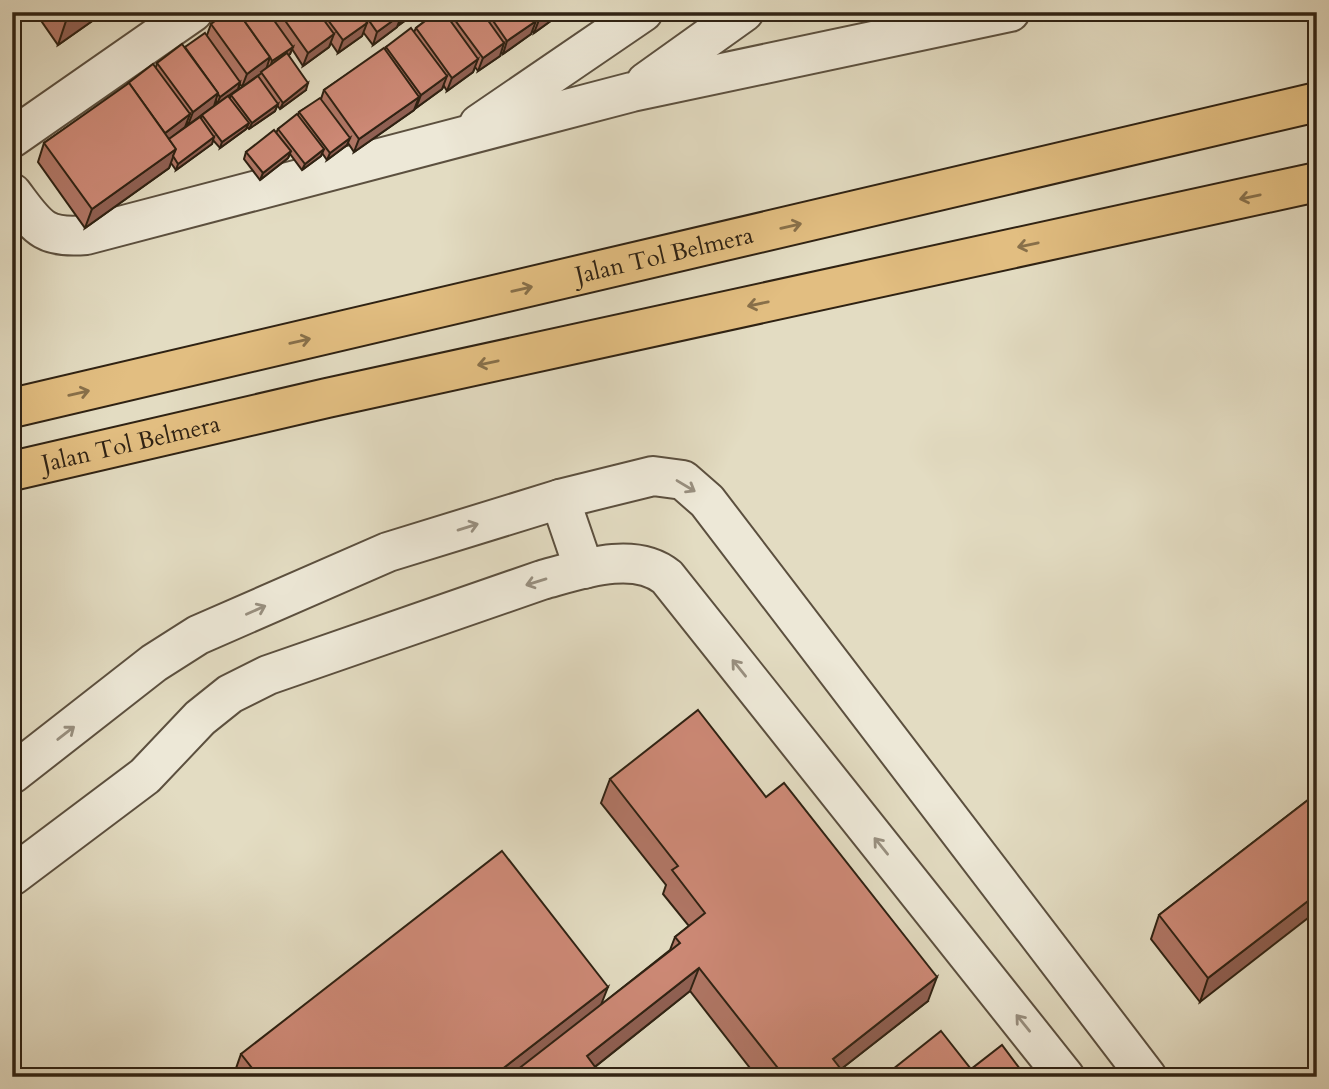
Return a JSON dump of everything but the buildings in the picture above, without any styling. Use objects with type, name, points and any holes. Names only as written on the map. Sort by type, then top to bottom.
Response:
[{"type":"highway","name":"Jalan Tol Belmera","points":[[12,408],[1317,102]]},
{"type":"highway","name":"Jalan Tol Belmera","points":[[12,471],[327,398],[1317,182]]},
{"type":"street","points":[[12,138],[193,12]]},
{"type":"street","points":[[454,141],[643,12]]},
{"type":"street","points":[[632,92],[744,12]]},
{"type":"street","points":[[12,193],[35,223],[48,234],[61,237],[86,235],[454,141],[632,92],[970,16],[1010,12]]},
{"type":"street","points":[[12,774],[154,663],[198,635],[388,552],[560,499],[653,476],[683,481],[707,501],[1147,1077]]},
{"type":"street","points":[[560,499],[584,569]]},
{"type":"street","points":[[12,876],[145,776],[200,718],[230,694],[268,675],[438,614],[584,569],[636,564],[658,570],[667,578],[1065,1077]]}]
